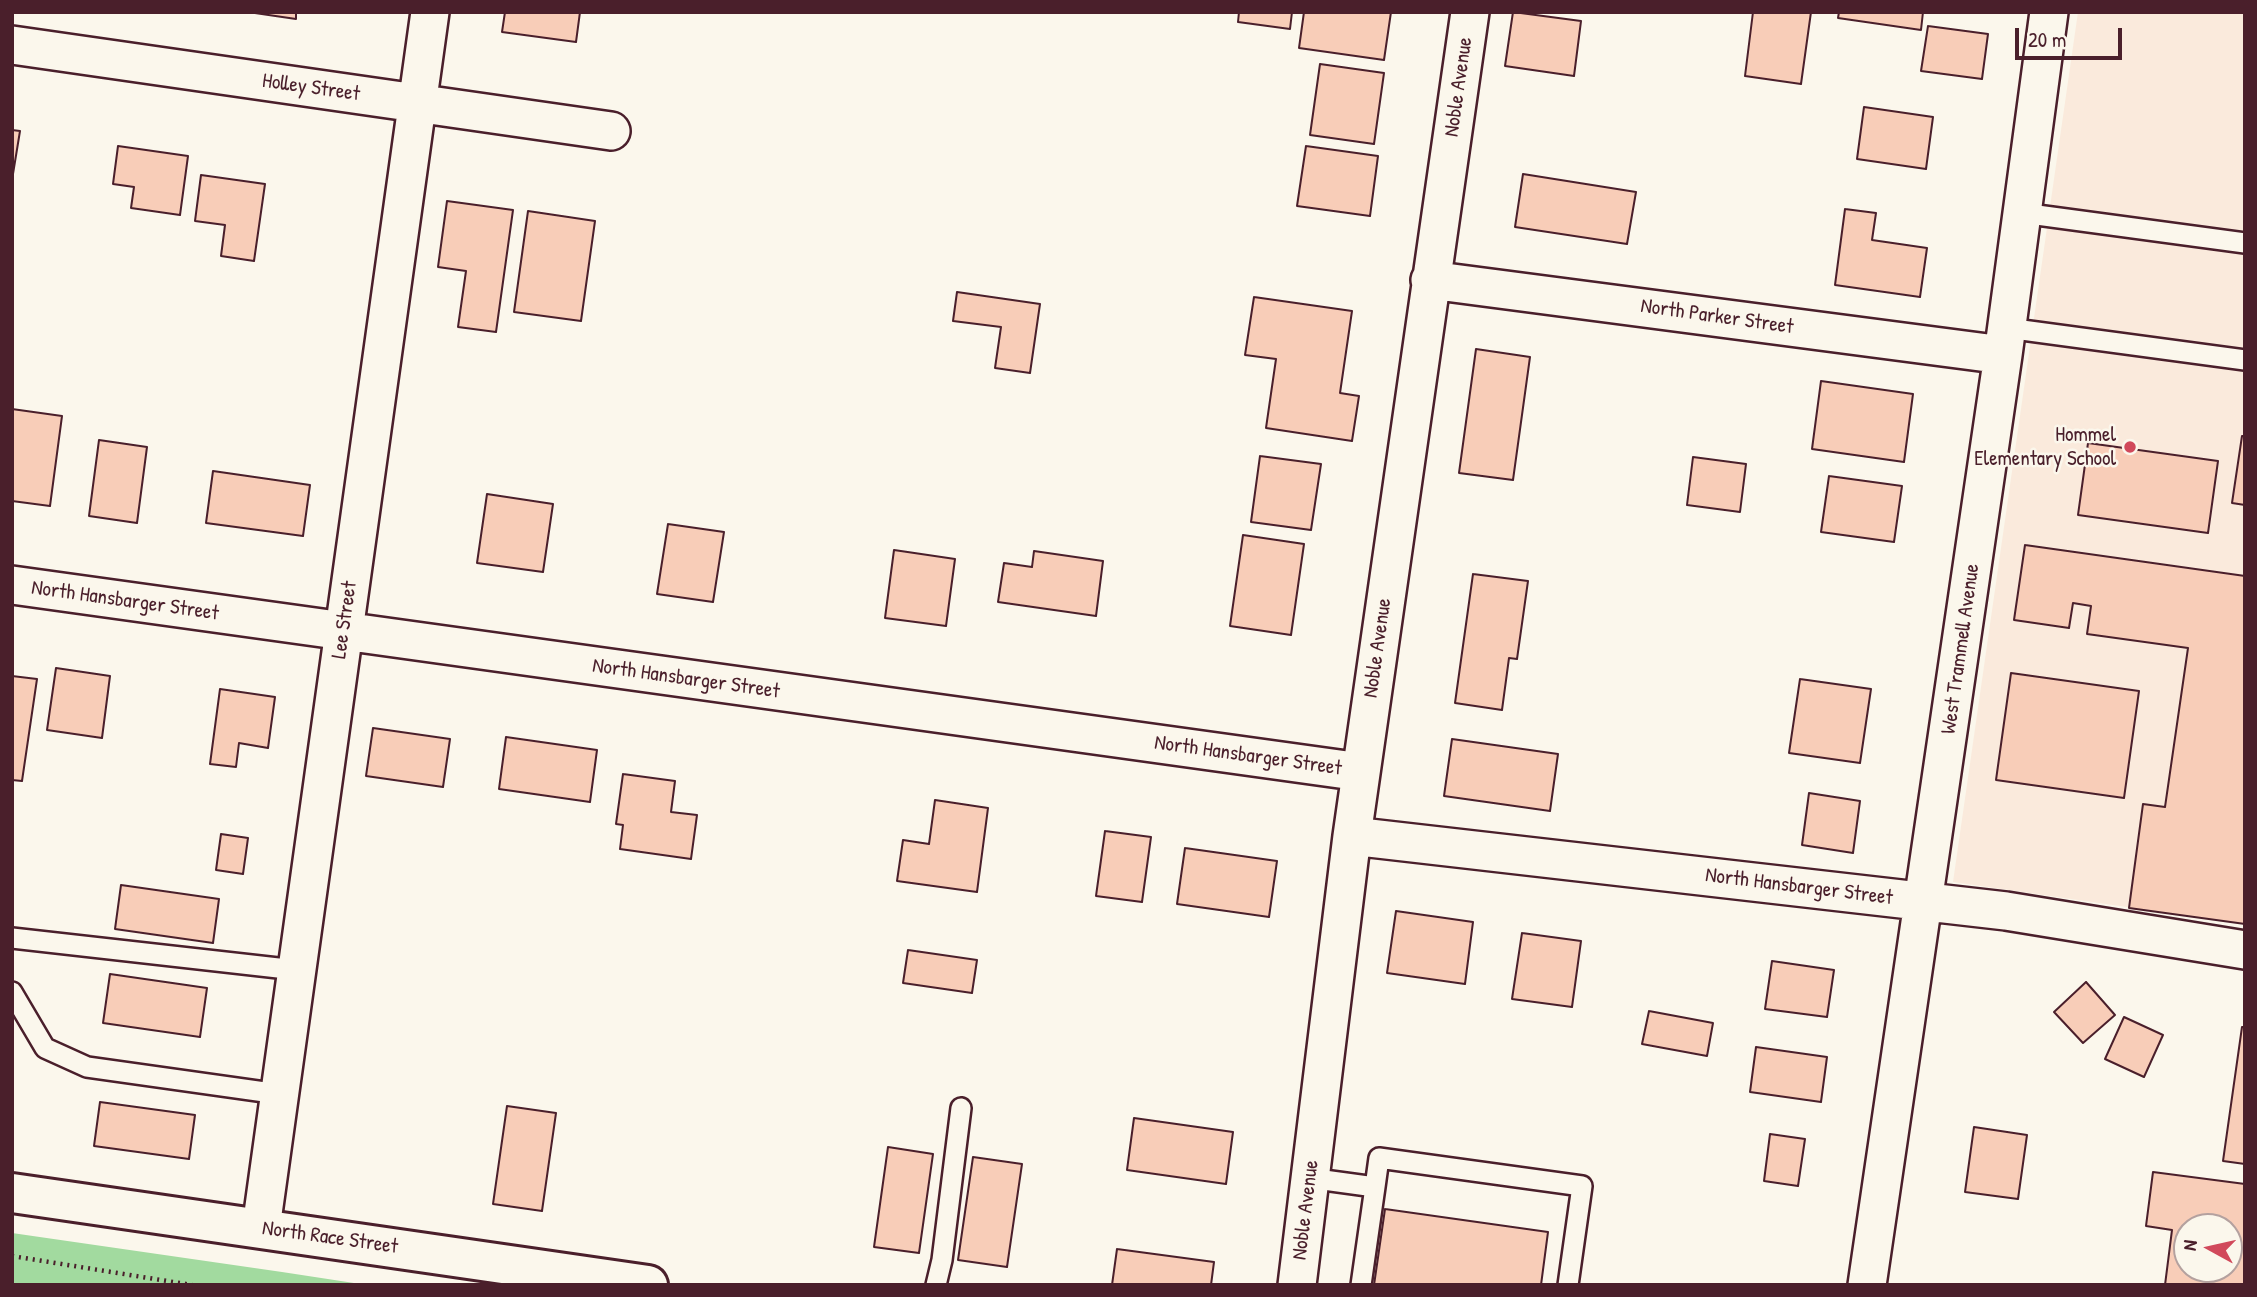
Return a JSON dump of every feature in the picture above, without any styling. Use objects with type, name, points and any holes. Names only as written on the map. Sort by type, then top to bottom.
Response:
[{"type":"main road","name":"North Race Street","points":[[12,1193],[648,1285]]},
{"type":"street","name":"Lee Street","points":[[261,1228],[430,12]]},
{"type":"street","name":"Noble Avenue","points":[[1297,1285],[1352,836],[1470,12]]},
{"type":"street","name":"West Trammell Avenue","points":[[1867,1285],[2005,342],[2049,12]]},
{"type":"street","name":"Holley Street","points":[[12,45],[611,131]]},
{"type":"street","name":"North Parker Street","points":[[1430,280],[2005,342]]},
{"type":"street","name":"North Hansbarger Street","points":[[12,585],[1361,772]]},
{"type":"street","name":"North Hansbarger Street","points":[[1352,836],[2006,911],[2245,950]]},
{"type":"lane","points":[[2022,213],[2245,243]]},
{"type":"lane","points":[[2005,342],[2245,360]]},
{"type":"lane","points":[[12,937],[296,970]]},
{"type":"lane","points":[[12,992],[45,1048],[87,1068],[279,1094]]},
{"type":"lane","points":[[936,1285],[942,1259],[961,1108]]},
{"type":"lane","points":[[1361,1285],[1379,1158],[1582,1186],[1568,1285]]},
{"type":"lane","points":[[1310,1178],[1375,1186]]},
{"type":"path","points":[[12,1256],[192,1285]]},
{"type":"shaded area","name":"Hommel Elementary School","points":[[2078,12],[2245,12],[2245,924],[1953,882]]},
{"type":"green space","points":[[12,1233],[282,1272],[367,1285],[12,1285]]},
{"type":"building","points":[[248,12],[296,12],[296,19]]},
{"type":"building","points":[[505,12],[580,12],[576,42],[502,32]]},
{"type":"building","points":[[1239,12],[1292,12],[1290,29],[1238,22]]},
{"type":"building","points":[[1304,12],[1391,12],[1384,60],[1299,48]]},
{"type":"building","points":[[1513,12],[1581,21],[1574,76],[1505,66]]},
{"type":"building","points":[[1753,12],[1811,12],[1801,84],[1745,76]]},
{"type":"building","points":[[1839,12],[1923,12],[1921,30],[1838,18]]},
{"type":"building","points":[[1928,26],[1988,34],[1982,79],[1921,71]]},
{"type":"building","points":[[1320,64],[1384,73],[1374,144],[1310,135]]},
{"type":"building","points":[[1864,107],[1933,117],[1926,169],[1857,159]]},
{"type":"building","points":[[12,130],[20,131],[12,180]]},
{"type":"building","points":[[118,146],[188,156],[180,215],[131,208],[134,187],[113,184]]},
{"type":"building","points":[[1306,146],[1378,156],[1370,216],[1297,206]]},
{"type":"building","points":[[1523,174],[1636,192],[1627,244],[1515,227]]},
{"type":"building","points":[[201,175],[265,184],[254,261],[221,256],[225,225],[195,221]]},
{"type":"building","points":[[447,201],[513,210],[496,332],[458,327],[466,271],[438,267]]},
{"type":"building","points":[[1845,209],[1876,213],[1872,240],[1927,248],[1920,297],[1835,285]]},
{"type":"building","points":[[528,211],[595,221],[581,321],[514,312]]},
{"type":"building","points":[[957,292],[1040,304],[1030,373],[995,368],[1001,327],[953,321]]},
{"type":"building","points":[[1254,297],[1352,311],[1340,393],[1359,396],[1352,441],[1266,428],[1276,359],[1245,355]]},
{"type":"building","points":[[1476,349],[1530,357],[1513,480],[1459,473]]},
{"type":"building","points":[[1821,381],[1913,394],[1904,462],[1812,449]]},
{"type":"building","points":[[12,409],[62,416],[50,506],[12,501]]},
{"type":"building","points":[[2242,436],[2245,436],[2245,505],[2232,503]]},
{"type":"building","points":[[99,440],[147,447],[137,523],[89,516]]},
{"type":"building","points":[[2088,443],[2218,461],[2208,533],[2078,515]]},
{"type":"building","points":[[1260,456],[1321,464],[1311,530],[1251,522]]},
{"type":"building","points":[[1693,457],[1746,464],[1740,512],[1687,505]]},
{"type":"building","points":[[213,471],[310,485],[303,536],[206,523]]},
{"type":"building","points":[[1829,476],[1902,486],[1894,542],[1821,532]]},
{"type":"building","points":[[487,494],[553,504],[543,572],[477,563]]},
{"type":"building","points":[[668,524],[724,532],[713,602],[657,594]]},
{"type":"building","points":[[1243,535],[1304,544],[1291,635],[1230,626]]},
{"type":"building","points":[[2025,545],[2245,576],[2245,924],[2129,908],[2143,804],[2165,807],[2188,648],[2087,634],[2091,606],[2073,603],[2069,628],[2014,620]]},
{"type":"building","points":[[894,550],[955,559],[946,626],[885,618]]},
{"type":"building","points":[[1034,551],[1103,561],[1096,616],[998,602],[1004,563],[1032,567]]},
{"type":"building","points":[[1473,574],[1528,581],[1517,659],[1509,658],[1502,710],[1455,703]]},
{"type":"building","points":[[56,668],[110,676],[102,738],[47,730]]},
{"type":"building","points":[[2011,673],[2139,691],[2124,798],[1996,780]]},
{"type":"building","points":[[12,676],[37,679],[22,781],[12,780]]},
{"type":"building","points":[[1800,679],[1871,689],[1860,763],[1789,753]]},
{"type":"building","points":[[220,689],[275,697],[268,748],[239,743],[236,767],[210,764]]},
{"type":"building","points":[[373,728],[450,739],[443,787],[366,776]]},
{"type":"building","points":[[506,737],[597,750],[590,802],[499,789]]},
{"type":"building","points":[[1452,739],[1558,754],[1550,811],[1444,796]]},
{"type":"building","points":[[623,774],[675,781],[671,812],[697,815],[691,859],[620,849],[623,825],[616,824]]},
{"type":"building","points":[[1809,793],[1860,801],[1853,853],[1802,845]]},
{"type":"building","points":[[935,800],[988,808],[977,892],[897,881],[903,840],[929,844]]},
{"type":"building","points":[[1105,831],[1151,837],[1142,902],[1096,896]]},
{"type":"building","points":[[221,834],[248,838],[243,874],[216,870]]},
{"type":"building","points":[[1185,848],[1277,861],[1269,917],[1177,904]]},
{"type":"building","points":[[121,885],[219,899],[213,943],[115,929]]},
{"type":"building","points":[[1396,911],[1473,922],[1465,984],[1387,973]]},
{"type":"building","points":[[1522,933],[1581,941],[1572,1007],[1512,999]]},
{"type":"building","points":[[908,950],[977,960],[972,993],[903,983]]},
{"type":"building","points":[[1772,961],[1834,970],[1827,1017],[1765,1009]]},
{"type":"building","points":[[110,974],[207,988],[200,1037],[103,1023]]},
{"type":"building","points":[[2086,982],[2115,1015],[2083,1043],[2054,1012]]},
{"type":"building","points":[[1649,1011],[1713,1023],[1707,1056],[1642,1044]]},
{"type":"building","points":[[2124,1017],[2163,1035],[2144,1077],[2105,1059]]},
{"type":"building","points":[[2242,1027],[2245,1027],[2245,1164],[2223,1161]]},
{"type":"building","points":[[1756,1047],[1827,1057],[1821,1102],[1750,1092]]},
{"type":"building","points":[[100,1102],[195,1115],[189,1159],[94,1146]]},
{"type":"building","points":[[507,1106],[556,1113],[542,1211],[493,1204]]},
{"type":"building","points":[[1134,1118],[1233,1132],[1226,1184],[1127,1170]]},
{"type":"building","points":[[1974,1127],[2027,1135],[2018,1199],[1965,1192]]},
{"type":"building","points":[[1770,1134],[1805,1139],[1798,1186],[1764,1181]]},
{"type":"building","points":[[888,1147],[933,1154],[919,1253],[874,1247]]},
{"type":"building","points":[[973,1157],[1022,1164],[1007,1267],[958,1260]]},
{"type":"building","points":[[2153,1172],[2245,1184],[2245,1285],[2165,1285],[2172,1230],[2146,1226]]},
{"type":"building","points":[[1385,1209],[1548,1232],[1541,1285],[1374,1285]]},
{"type":"building","points":[[1117,1249],[1214,1262],[1211,1285],[1112,1285]]},
{"type":"place","name":"Hommel Elementary School","points":[[2130,447]]}]
